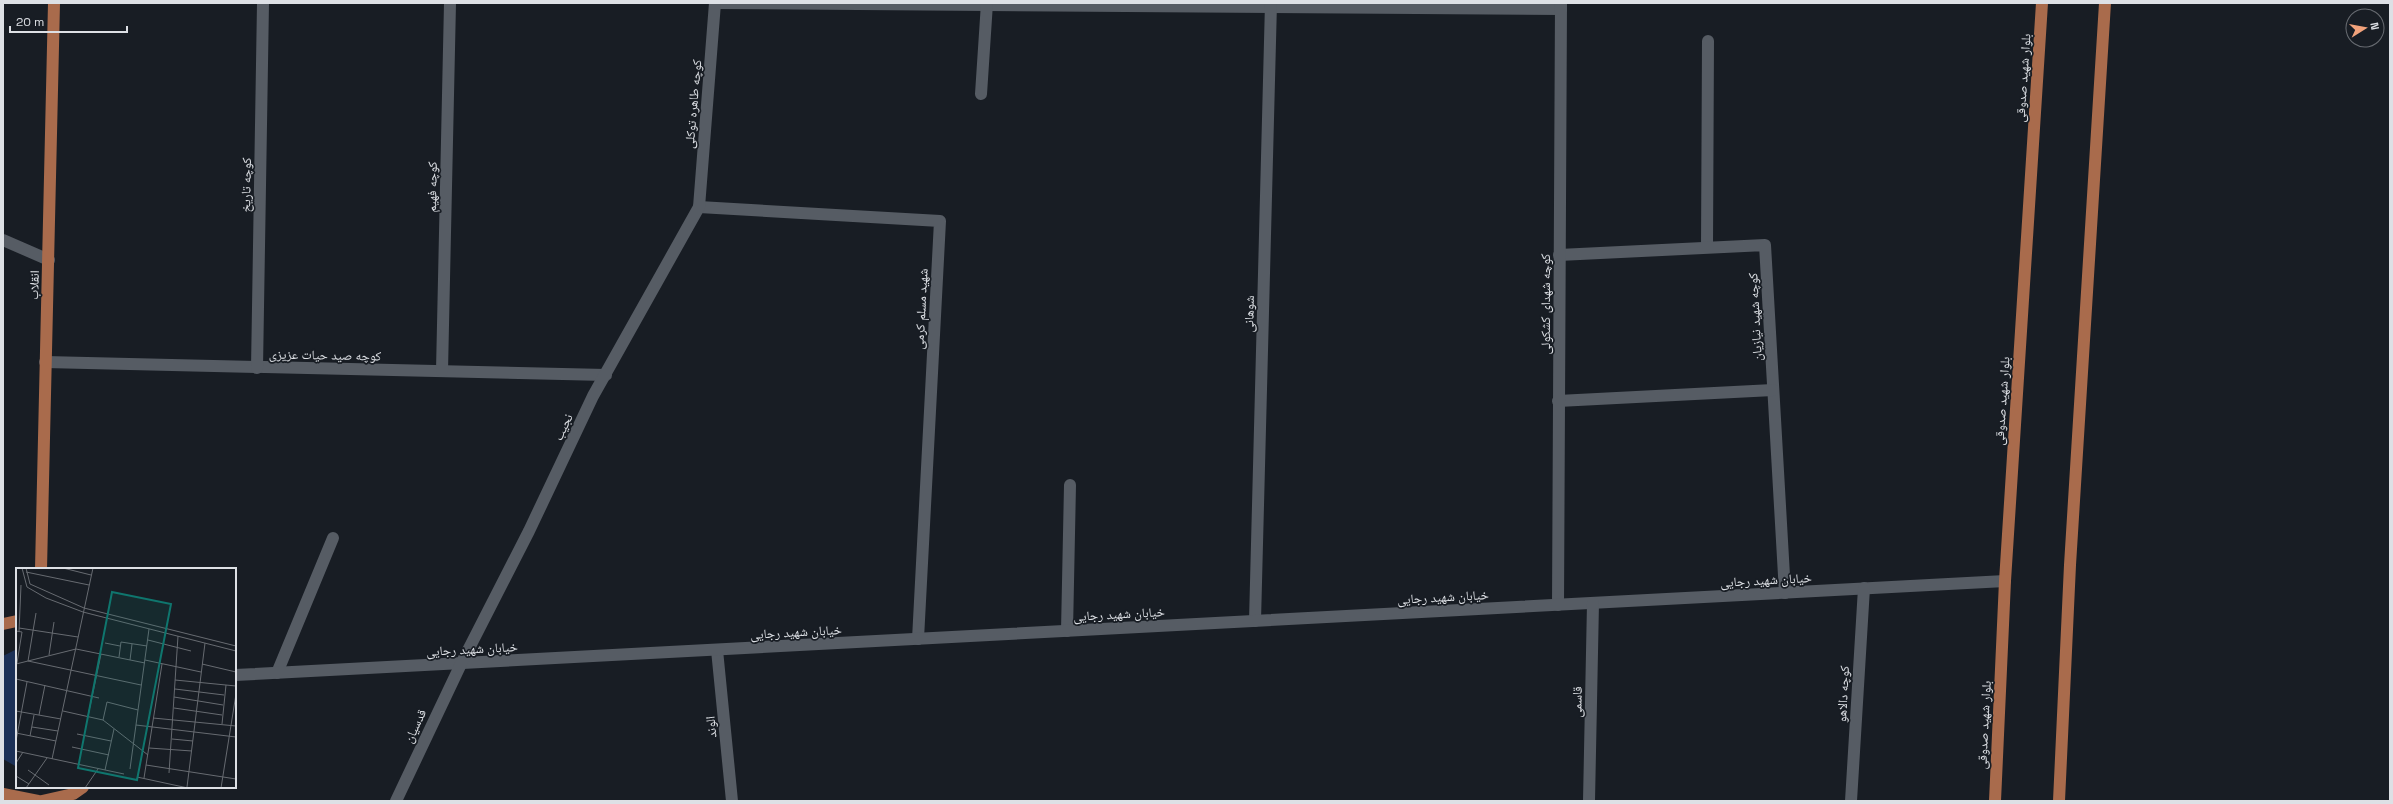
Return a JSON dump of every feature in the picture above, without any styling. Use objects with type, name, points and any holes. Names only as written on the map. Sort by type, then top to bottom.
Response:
[{"type":"main road","name":"انقلاب","points":[[41,568],[54,3]]},
{"type":"main road","name":"بلوار شهید صدوقی","points":[[1995,801],[2005,581],[2042,3]]},
{"type":"main road","points":[[2059,801],[2071,558],[2105,3]]},
{"type":"main road","points":[[3,624],[16,621]]},
{"type":"main road","points":[[42,801],[73,794],[82,788]]},
{"type":"main road","points":[[3,794],[38,801]]},
{"type":"street","name":"کوچه تاریخ","points":[[257,368],[263,3]]},
{"type":"street","name":"کوچه فهیم","points":[[442,371],[450,3]]},
{"type":"street","points":[[715,3],[1561,6]]},
{"type":"street","name":"کوچه طاهره توکلی","points":[[699,207],[715,3]]},
{"type":"street","points":[[981,94],[987,4]]},
{"type":"street","name":"شوهانی","points":[[1255,621],[1271,5]]},
{"type":"street","name":"کوچه شهدای کشکولی","points":[[1558,605],[1561,6]]},
{"type":"street","points":[[1707,248],[1708,41]]},
{"type":"street","name":"نجیب","points":[[460,664],[529,531],[593,396],[699,207]]},
{"type":"street","name":"شهید مسلم کرمی","points":[[699,207],[940,221],[918,639]]},
{"type":"street","points":[[3,240],[49,260]]},
{"type":"street","name":"کوچه شهید نیازیان","points":[[1559,255],[1765,245],[1786,592]]},
{"type":"street","name":"کوچه صید حیات عزیزی","points":[[45,362],[606,375]]},
{"type":"street","points":[[1558,401],[1773,390]]},
{"type":"street","points":[[1067,631],[1070,485]]},
{"type":"street","points":[[277,673],[333,538]]},
{"type":"street","name":"خیابان شهید رجایی","points":[[236,675],[2005,581]]},
{"type":"street","name":"کوچه دالاهو","points":[[1851,801],[1864,588]]},
{"type":"street","name":"قاسمی","points":[[1589,801],[1593,603]]},
{"type":"street","name":"الوند","points":[[717,650],[732,801]]},
{"type":"street","name":"قدسیان","points":[[396,801],[460,664]]},
{"type":"shaded area","points":[[16,650],[16,766],[3,759],[3,656]]}]
